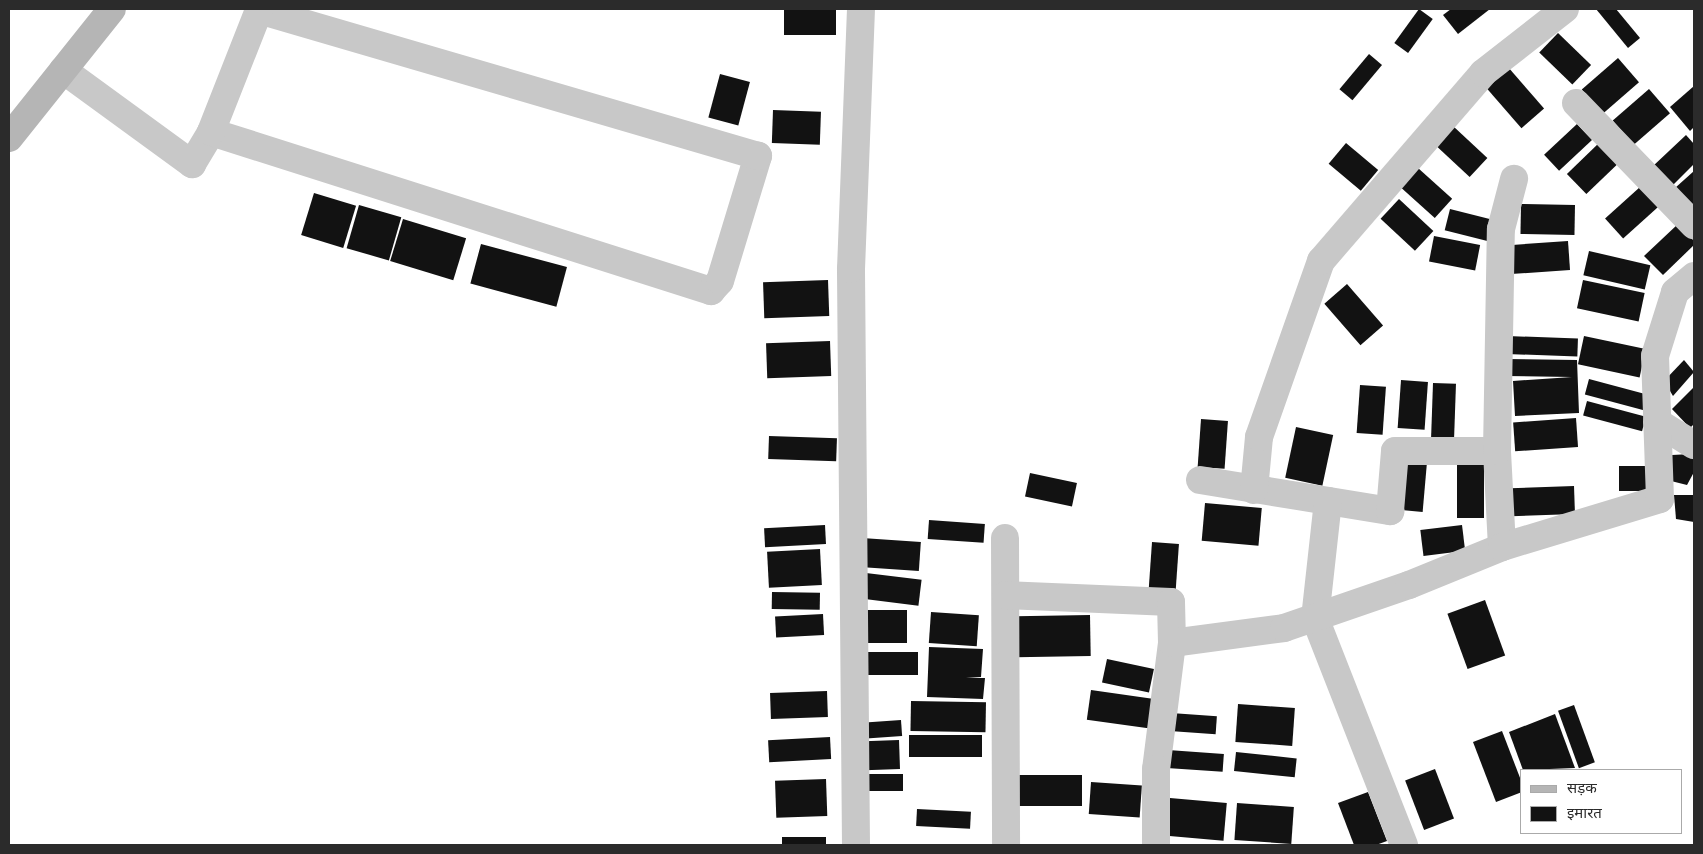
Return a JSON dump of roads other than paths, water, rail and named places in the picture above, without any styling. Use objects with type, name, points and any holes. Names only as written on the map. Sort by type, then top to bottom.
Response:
[{"type":"main road","points":[[12,127],[63,70],[112,9]]},
{"type":"street","points":[[856,845],[851,269],[861,9]]},
{"type":"street","points":[[1254,490],[1259,437],[1321,262],[1483,73],[1565,9]]},
{"type":"street","points":[[63,70],[192,164],[211,132],[259,10],[758,156],[720,281],[711,291],[211,132]]},
{"type":"street","points":[[1576,102],[1694,225]]},
{"type":"street","points":[[1502,547],[1497,451],[1501,229],[1514,179]]},
{"type":"street","points":[[1172,643],[1284,628],[1409,585],[1502,547],[1660,499],[1655,356],[1675,292],[1694,276]]},
{"type":"street","points":[[1657,422],[1694,445]]},
{"type":"street","points":[[1200,480],[1390,510],[1395,451],[1497,451]]},
{"type":"street","points":[[1328,501],[1315,618],[1404,845]]},
{"type":"street","points":[[1005,538],[1006,845]]},
{"type":"street","points":[[1006,595],[1171,602],[1172,643],[1156,769],[1156,845]]}]
